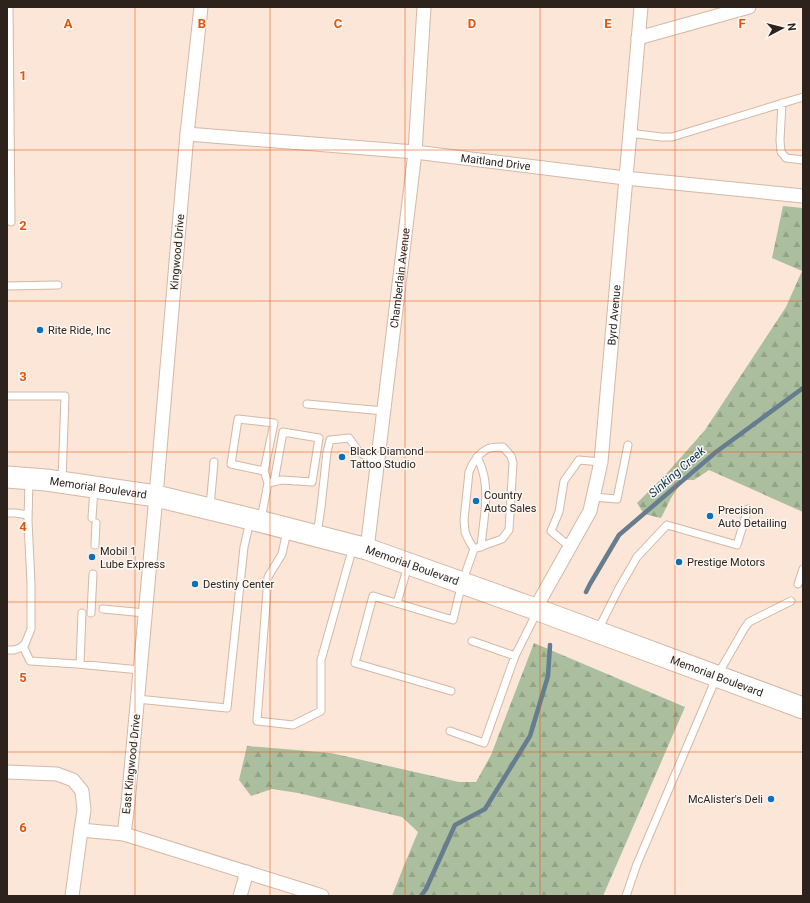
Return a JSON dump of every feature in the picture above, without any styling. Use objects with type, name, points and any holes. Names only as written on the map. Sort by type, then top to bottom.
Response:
[{"type":"main road","name":"Memorial Boulevard","points":[[7,477],[156,496],[360,547],[536,609],[803,708]]},
{"type":"street","name":"Kingwood Drive","points":[[156,496],[187,134],[202,7]]},
{"type":"street","name":"Chamberlain Avenue","points":[[360,547],[377,463],[415,152],[424,7]]},
{"type":"street","name":"Byrd Avenue","points":[[536,609],[590,511],[601,462],[641,7]]},
{"type":"street","points":[[638,38],[749,7]]},
{"type":"street","name":"Maitland Drive","points":[[187,134],[415,152],[625,178],[803,196]]},
{"type":"street","name":"East Kingwood Drive","points":[[124,834],[156,496]]},
{"type":"street","points":[[7,772],[57,774],[73,780],[82,791],[84,810],[72,896]]},
{"type":"street","points":[[81,830],[124,834],[317,894]]},
{"type":"street","points":[[240,896],[247,872]]},
{"type":"lane","points":[[9,7],[11,222]]},
{"type":"lane","points":[[630,133],[672,137],[803,97]]},
{"type":"lane","points":[[782,103],[780,140],[781,152],[786,158],[803,160]]},
{"type":"lane","points":[[7,286],[58,285]]},
{"type":"lane","points":[[7,396],[65,396],[61,483]]},
{"type":"lane","points":[[306,404],[384,411]]},
{"type":"lane","points":[[264,472],[274,423],[238,419],[231,464],[264,472],[271,482]]},
{"type":"lane","points":[[137,699],[227,708],[244,548],[271,482],[283,432],[319,438],[312,482],[282,480],[271,482]]},
{"type":"lane","points":[[317,536],[327,452],[330,440],[350,438],[359,452],[377,463]]},
{"type":"lane","points":[[593,497],[617,499],[628,445]]},
{"type":"lane","points":[[503,447],[511,456],[513,464],[509,530],[502,539],[478,548],[468,541],[465,532],[464,520],[469,472],[477,457],[488,448],[503,447]]},
{"type":"lane","points":[[451,692],[355,663],[373,596],[453,620],[462,583],[478,548],[486,496],[482,468],[477,457]]},
{"type":"lane","points":[[570,547],[551,531],[559,512],[564,481],[579,460],[601,462]]},
{"type":"lane","points":[[210,509],[214,462]]},
{"type":"lane","points":[[7,650],[14,650],[23,646],[28,639],[31,629],[31,583],[28,516],[29,479]]},
{"type":"lane","points":[[94,488],[95,545]]},
{"type":"lane","points":[[597,632],[619,588],[637,557],[667,525],[737,546],[748,509]]},
{"type":"lane","points":[[7,513],[16,513],[28,516]]},
{"type":"lane","points":[[288,528],[282,554],[268,577],[257,722],[294,725],[321,712],[321,660],[360,547]]},
{"type":"lane","points":[[397,603],[409,564]]},
{"type":"lane","points":[[798,584],[803,569]]},
{"type":"lane","points":[[91,613],[93,574]]},
{"type":"lane","points":[[626,896],[637,864],[717,676],[749,622],[791,601]]},
{"type":"lane","points":[[103,609],[145,613]]},
{"type":"lane","points":[[450,731],[484,743],[515,656],[536,609]]},
{"type":"lane","points":[[80,664],[82,612]]},
{"type":"lane","points":[[472,641],[515,656]]},
{"type":"lane","points":[[23,646],[30,662],[80,664],[140,670]]},
{"type":"green space","points":[[783,206],[803,208],[803,512],[709,470],[694,480],[683,480],[671,498],[661,518],[644,514],[637,503],[667,473],[705,430],[786,307],[802,271],[772,258]]},
{"type":"green space","points":[[534,643],[685,707],[603,896],[392,896],[418,832],[402,817],[298,793],[272,789],[251,796],[239,780],[247,746],[331,753],[459,782],[476,782],[491,755]]},
{"type":"waterway","name":"Sinking Creek","points":[[586,592],[619,535],[716,452],[803,388]]},
{"type":"waterway","points":[[421,896],[426,889],[455,825],[485,809],[530,736],[548,676],[550,645]]},
{"type":"place","name":"Rite Ride, Inc","points":[[40,330]]},
{"type":"place","name":"Black Diamond Tattoo Studio","points":[[342,457]]},
{"type":"place","name":"Country Auto Sales","points":[[476,501]]},
{"type":"place","name":"Precision Auto Detailing","points":[[710,516]]},
{"type":"place","name":"Mobil 1 Lube Express","points":[[92,557]]},
{"type":"place","name":"Prestige Motors","points":[[679,562]]},
{"type":"place","name":"Destiny Center","points":[[195,584]]},
{"type":"place","name":"McAlister's Deli","points":[[771,799]]}]
